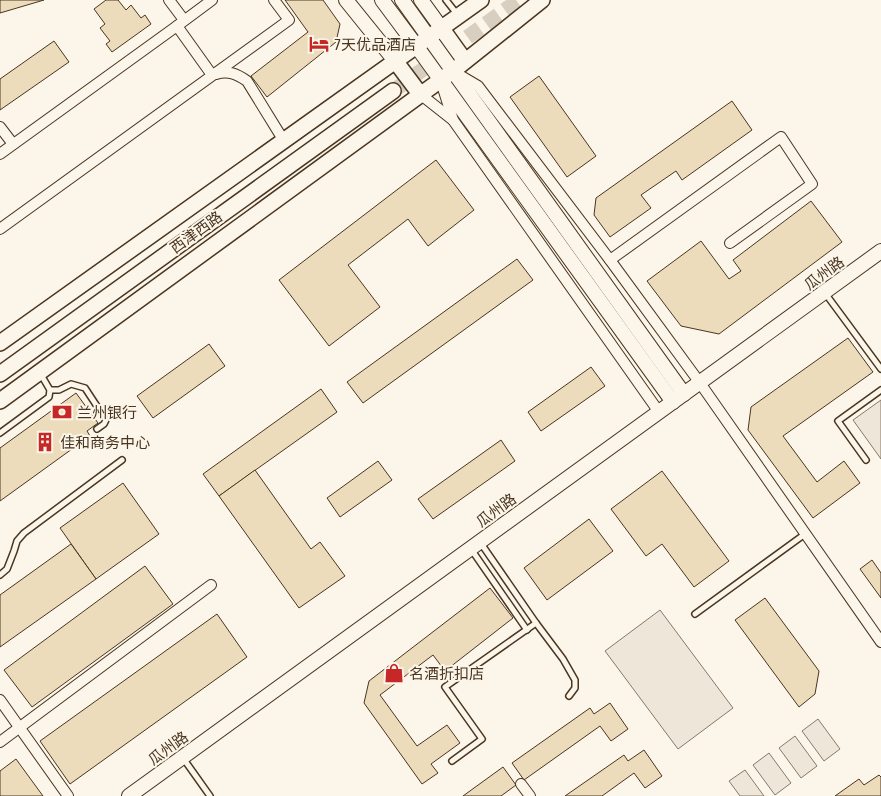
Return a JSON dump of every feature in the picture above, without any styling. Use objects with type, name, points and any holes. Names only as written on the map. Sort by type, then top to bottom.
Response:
[{"type":"main road","points":[[0,343],[481,0]]},
{"type":"main road","points":[[0,401],[447,75],[542,0]]},
{"type":"main road","points":[[430,38],[465,61]]},
{"type":"main road","points":[[396,62],[420,94]]},
{"type":"main road","name":"西津西路","points":[[0,362],[390,87],[0,374]]},
{"type":"street","points":[[169,0],[180,23],[212,75]]},
{"type":"street","points":[[0,154],[212,0]]},
{"type":"street","points":[[0,229],[288,20],[274,0]]},
{"type":"street","points":[[346,0],[396,62]]},
{"type":"street","points":[[382,0],[430,38]]},
{"type":"street","points":[[402,0],[430,38]]},
{"type":"street","points":[[421,0],[430,38],[447,75],[678,398]]},
{"type":"street","points":[[212,75],[231,72],[240,75],[247,81],[284,141]]},
{"type":"street","points":[[447,75],[453,120]]},
{"type":"street","points":[[447,75],[478,86],[700,382],[881,642]]},
{"type":"street","points":[[420,94],[453,120],[659,412]]},
{"type":"street","points":[[0,127],[13,144]]},
{"type":"street","points":[[610,260],[781,137],[812,184],[730,243]]},
{"type":"street","name":"瓜州路","points":[[129,796],[881,252]]},
{"type":"street","points":[[0,742],[211,585]]},
{"type":"street","points":[[0,700],[68,796]]},
{"type":"street","points":[[521,784],[530,796]]},
{"type":"lane","points":[[446,0],[458,17]]},
{"type":"lane","points":[[824,292],[881,369]]},
{"type":"lane","points":[[0,433],[49,397],[50,390],[39,372]]},
{"type":"lane","points":[[50,390],[59,390],[71,384],[85,388],[106,420],[97,429]]},
{"type":"lane","points":[[866,460],[838,421],[881,390]]},
{"type":"lane","points":[[0,575],[7,570],[17,541],[24,533],[122,460]]},
{"type":"lane","points":[[695,614],[806,534]]},
{"type":"lane","points":[[475,545],[563,659],[575,680],[575,688],[569,696]]},
{"type":"lane","points":[[475,545],[527,630]]},
{"type":"lane","points":[[452,761],[482,739],[446,687],[536,623]]},
{"type":"lane","points":[[182,757],[210,796]]},
{"type":"shaded area","points":[[881,400],[881,459],[853,420]]},
{"type":"shaded area","points":[[660,610],[733,708],[678,749],[605,651]]},
{"type":"shaded area","points":[[818,719],[840,749],[824,761],[802,731]]},
{"type":"shaded area","points":[[795,736],[817,766],[801,778],[779,748]]},
{"type":"shaded area","points":[[769,753],[791,783],[775,795],[753,765]]},
{"type":"shaded area","points":[[745,770],[764,796],[740,796],[729,781]]},
{"type":"building","points":[[0,0],[44,0],[0,13]]},
{"type":"building","points":[[106,0],[118,0],[126,10],[131,5],[141,18],[145,15],[151,24],[112,52],[106,44],[110,41],[100,28],[105,24],[94,9]]},
{"type":"building","points":[[285,0],[323,0],[340,24],[336,42],[267,97],[251,76],[308,32]]},
{"type":"building","points":[[54,41],[69,62],[0,110],[0,79]]},
{"type":"building","points":[[539,76],[596,156],[567,177],[510,97]]},
{"type":"building","points":[[732,101],[752,130],[682,180],[676,171],[641,195],[651,208],[610,237],[594,215],[596,198]]},
{"type":"building","points":[[436,160],[474,210],[428,246],[408,219],[348,265],[380,307],[329,346],[279,280]]},
{"type":"building","points":[[811,201],[842,242],[719,334],[681,326],[647,281],[701,241],[729,279],[741,271],[733,260]]},
{"type":"building","points":[[517,259],[533,280],[363,403],[347,382]]},
{"type":"building","points":[[848,338],[873,372],[783,436],[817,482],[844,461],[860,483],[813,518],[748,430],[751,407]]},
{"type":"building","points":[[209,344],[225,366],[153,418],[137,396]]},
{"type":"building","points":[[591,367],[605,386],[541,431],[528,412]]},
{"type":"building","points":[[321,389],[337,412],[219,496],[203,474]]},
{"type":"building","name":"佳和商务中心","points":[[76,393],[98,423],[87,431],[90,436],[0,501],[0,448]]},
{"type":"building","points":[[501,440],[515,461],[433,519],[418,499]]},
{"type":"building","points":[[378,461],[392,480],[340,517],[327,498]]},
{"type":"building","points":[[255,470],[311,549],[320,542],[345,576],[299,608],[219,496]]},
{"type":"building","points":[[662,471],[729,561],[694,587],[662,544],[646,556],[611,509]]},
{"type":"building","points":[[123,483],[159,534],[96,579],[60,528]]},
{"type":"building","points":[[589,519],[613,551],[547,600],[524,568]]},
{"type":"building","points":[[71,544],[96,579],[0,647],[0,595]]},
{"type":"building","points":[[872,560],[881,573],[881,598],[860,569]]},
{"type":"building","points":[[145,566],[173,604],[32,707],[4,670]]},
{"type":"building","points":[[490,588],[513,618],[445,671],[433,655],[380,695],[417,746],[447,725],[460,743],[431,764],[438,773],[422,784],[364,703],[369,681]]},
{"type":"building","points":[[765,598],[819,671],[815,694],[799,707],[735,620]]},
{"type":"building","points":[[217,614],[247,657],[70,784],[40,741]]},
{"type":"building","points":[[610,703],[628,729],[611,741],[600,726],[524,780],[512,763],[590,708],[594,714]]},
{"type":"building","points":[[644,750],[662,776],[645,788],[634,773],[602,796],[565,796],[624,755],[628,761]]},
{"type":"building","points":[[16,759],[43,796],[0,796],[0,771]]},
{"type":"building","points":[[503,767],[516,785],[501,796],[463,796]]},
{"type":"building","points":[[879,775],[881,777],[881,796],[835,796],[859,779],[864,785]]},
{"type":"tunnel","points":[[393,91],[519,0]]},
{"type":"place","name":"7天优品酒店","points":[[319,44]]},
{"type":"place","name":"兰州银行","points":[[62,412]]},
{"type":"place","name":"佳和商务中心","points":[[45,442]]},
{"type":"place","name":"名酒折扣店","points":[[394,673]]}]
